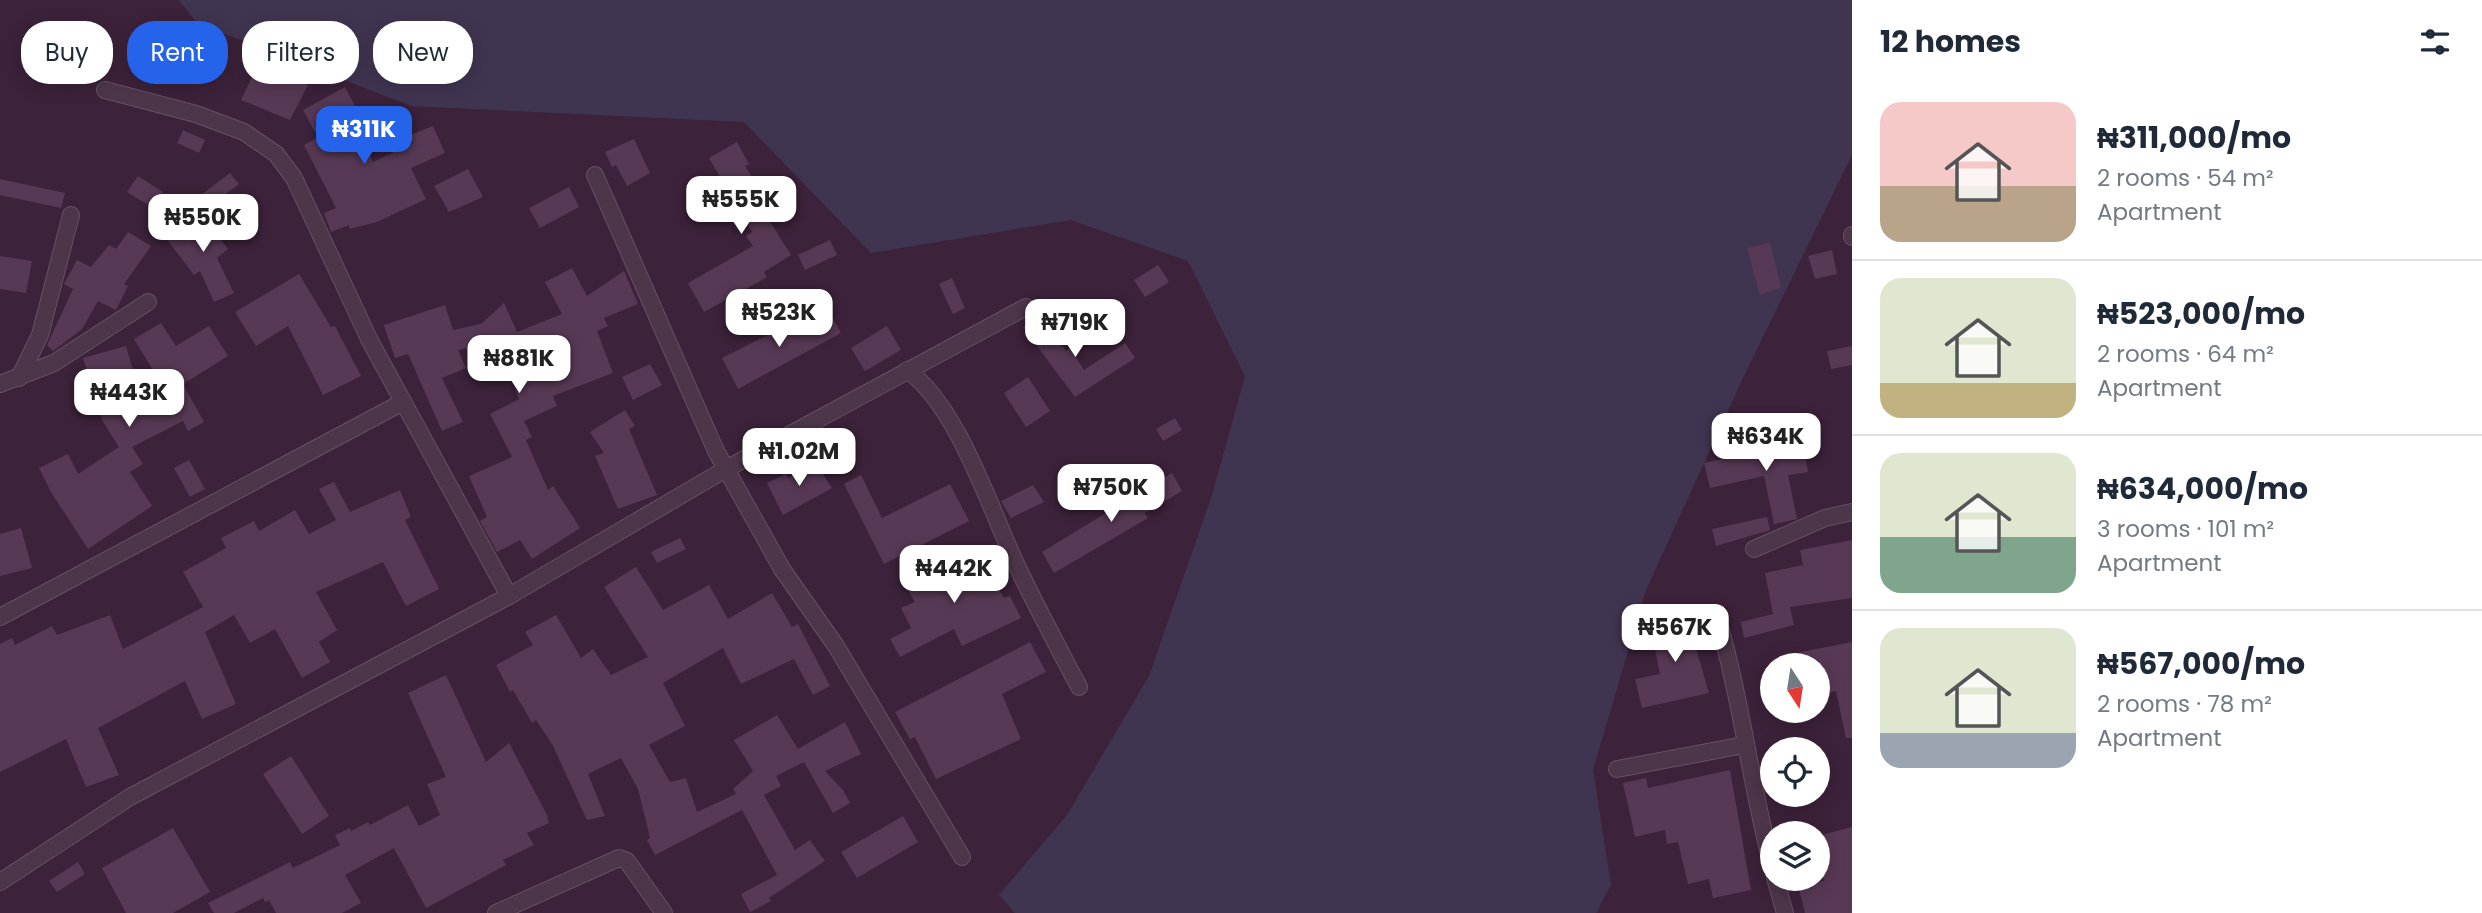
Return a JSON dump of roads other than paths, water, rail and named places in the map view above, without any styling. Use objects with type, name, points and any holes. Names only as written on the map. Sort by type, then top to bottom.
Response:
[{"type":"street","points":[[105,90],[196,114],[244,132],[275,154],[295,178],[330,258],[402,402],[509,596]]},
{"type":"street","points":[[595,175],[697,411],[726,469],[782,569],[836,646],[962,857]]},
{"type":"street","points":[[19,378],[40,335],[71,215]]},
{"type":"street","points":[[0,384],[54,363],[148,302]]},
{"type":"street","points":[[0,881],[130,797],[509,596],[726,469],[1026,307]]},
{"type":"street","points":[[907,370],[921,380],[943,409],[966,452],[1019,570],[1079,687]]},
{"type":"street","points":[[0,617],[402,402]]},
{"type":"street","points":[[1754,549],[1825,518],[1852,512]]},
{"type":"street","points":[[1720,627],[1737,691],[1744,745],[1762,821]]},
{"type":"street","points":[[1617,769],[1744,745]]},
{"type":"street","points":[[496,913],[619,858],[627,861],[664,913]]},
{"type":"street","points":[[1779,891],[1785,913]]}]
